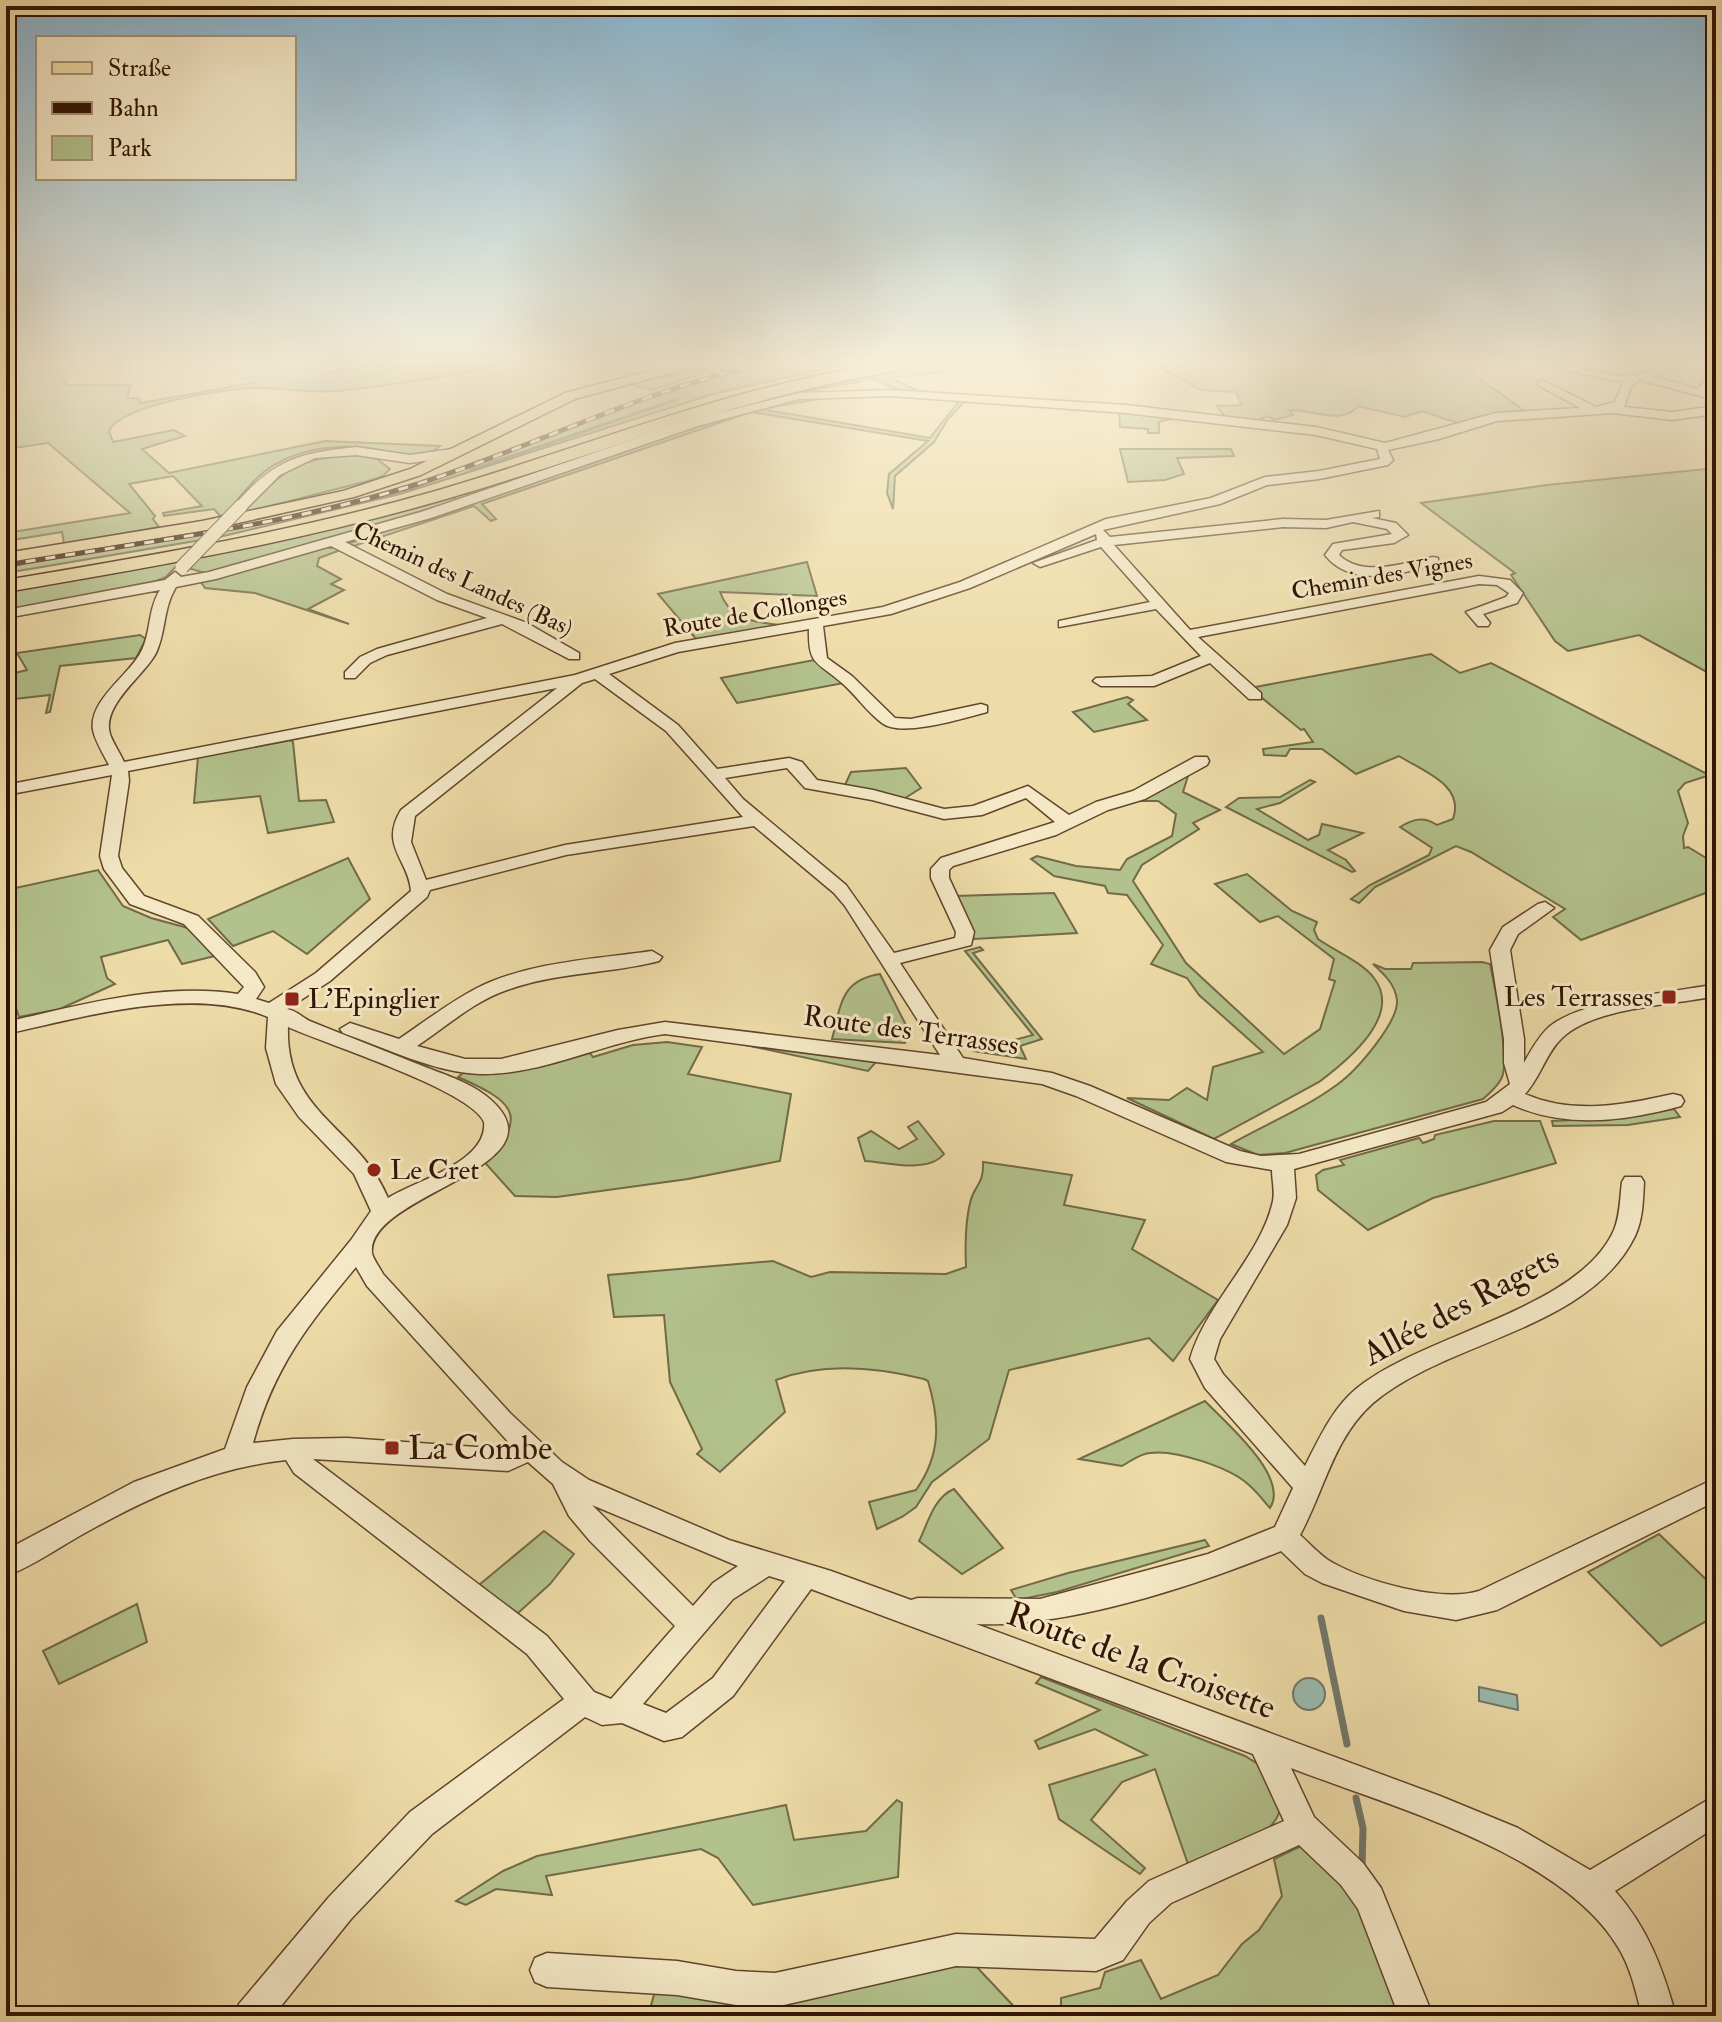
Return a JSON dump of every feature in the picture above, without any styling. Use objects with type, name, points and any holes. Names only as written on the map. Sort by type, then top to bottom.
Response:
[{"type":"highway","points":[[6,579],[210,543],[333,517],[525,460]]},
{"type":"highway","points":[[6,586],[184,555],[341,522],[468,487],[548,460]]},
{"type":"main road","points":[[6,558],[274,510],[374,486],[435,460]]},
{"type":"street","points":[[243,1002],[253,991],[253,983],[232,960],[191,920],[137,900],[113,869],[109,850],[121,781],[119,768],[101,731],[102,718],[115,693],[149,652],[160,601],[177,574],[276,472],[297,460]]},
{"type":"street","points":[[388,460],[418,466]]},
{"type":"street","points":[[398,460],[418,466]]},
{"type":"street","points":[[6,614],[177,574],[211,576],[334,542],[588,460]]},
{"type":"street","name":"Route de Collonges","points":[[6,790],[578,679],[631,659],[675,648],[886,611],[965,585],[1100,526],[1139,515],[1221,500],[1265,481],[1319,475],[1365,460]]},
{"type":"street","points":[[374,486],[393,473],[395,464]]},
{"type":"street","points":[[998,570],[1015,569],[1104,542],[1283,523],[1322,524],[1374,514]]},
{"type":"street","points":[[1355,518],[1391,526],[1401,535],[1394,539],[1338,547],[1332,555],[1341,565],[1374,571],[1433,561]]},
{"type":"street","points":[[1100,526],[1104,542],[1187,635],[1255,696]]},
{"type":"street","name":"Chemin des Landes (Bas)","points":[[334,542],[442,597],[522,626],[574,656]]},
{"type":"street","name":"Chemin des Vignes","points":[[1187,635],[1312,609],[1479,580],[1493,580],[1511,586],[1516,593],[1512,600],[1473,612],[1483,623]]},
{"type":"street","points":[[1064,624],[1160,604]]},
{"type":"street","points":[[350,675],[365,660],[382,652],[502,619]]},
{"type":"street","points":[[816,625],[816,651],[820,660],[847,679],[890,722],[911,724],[981,709]]},
{"type":"street","points":[[1133,696],[1154,681],[1212,657]]},
{"type":"street","points":[[597,673],[672,728],[757,820],[840,889],[956,1064]]},
{"type":"street","points":[[274,1012],[331,970],[418,895],[421,887],[402,847],[402,829],[407,814],[578,679]]},
{"type":"street","points":[[1101,681],[1154,681]]},
{"type":"street","points":[[888,960],[955,945],[965,939],[940,878],[939,872],[944,863],[1050,831],[1102,806],[1139,795],[1201,761]]},
{"type":"street","points":[[713,775],[789,763],[796,766],[811,784],[873,795],[948,815],[976,811],[1028,791],[1066,822]]},
{"type":"street","points":[[421,887],[573,849],[757,820]]},
{"type":"street","points":[[1545,908],[1510,931],[1500,950],[1514,1039],[1517,1091],[1536,1109],[1578,1114],[1673,1101]]},
{"type":"street","points":[[403,1046],[469,1001],[496,987],[575,969],[652,957]]},
{"type":"street","points":[[1517,1091],[1550,1038],[1568,1023],[1596,1014],[1716,990]]},
{"type":"street","points":[[6,1028],[163,1002],[219,999],[243,1002],[415,1069],[476,1099],[494,1114],[497,1125],[494,1139],[479,1159],[383,1213],[295,1323],[244,1423],[236,1457]]},
{"type":"street","points":[[274,1012],[280,1070],[295,1099],[358,1164],[383,1213]]},
{"type":"street","name":"Route des Terrasses","points":[[274,1012],[314,1018],[463,1064],[483,1067],[629,1033],[676,1028],[956,1064],[1034,1076],[1067,1085],[1234,1157],[1261,1163],[1282,1163],[1481,1111],[1517,1091]]},
{"type":"street","points":[[1282,1163],[1285,1198],[1276,1225],[1208,1338],[1202,1359],[1214,1381],[1307,1486]]},
{"type":"street","name":"Allée des Ragets","points":[[1283,1536],[1343,1421],[1375,1388],[1460,1343],[1546,1303],[1598,1270],[1617,1246],[1626,1227],[1633,1182]]},
{"type":"street","name":"Route de la Croisette","points":[[359,1246],[362,1262],[375,1280],[530,1449],[564,1478],[609,1502],[764,1564],[805,1575],[902,1610],[1264,1745],[1487,1830],[1563,1867],[1591,1888],[1616,1915],[1648,1970],[1659,2016]]},
{"type":"street","points":[[6,1564],[118,1503],[185,1474],[236,1457],[293,1449],[508,1460],[530,1449]]},
{"type":"street","points":[[293,1449],[303,1466],[537,1645],[584,1701],[602,1712],[614,1713],[621,1709],[723,1591],[764,1564]]},
{"type":"street","points":[[564,1478],[576,1508],[651,1581],[675,1610],[693,1624]]},
{"type":"street","points":[[902,1610],[1041,1611],[1245,1554],[1283,1536],[1331,1574],[1430,1604],[1464,1608],[1487,1601],[1716,1489]]},
{"type":"street","points":[[621,1709],[671,1727],[710,1699],[734,1673],[805,1575]]},
{"type":"street","points":[[251,2016],[340,1908],[421,1823],[584,1701]]},
{"type":"street","points":[[1264,1745],[1303,1828],[1352,1874],[1370,1899],[1416,2016]]},
{"type":"street","points":[[1591,1888],[1716,1810]]},
{"type":"street","points":[[547,1970],[677,1978],[736,1988],[775,1990],[956,1950],[979,1948],[1096,1955],[1111,1948],[1138,1912],[1160,1892],[1303,1828]]},
{"type":"green space","points":[[68,460],[155,460],[169,473],[231,460],[284,460],[263,473],[225,515],[220,516],[214,509],[164,516],[163,513],[202,506],[173,476],[129,484],[155,516],[153,519],[159,527],[64,544],[62,532],[6,541],[6,533],[130,513]]},
{"type":"green space","points":[[379,460],[390,469],[383,476],[368,481],[242,513],[280,477],[305,463]]},
{"type":"green space","points":[[484,460],[505,460],[400,494],[219,537],[226,529],[341,507],[413,488]]},
{"type":"green space","points":[[563,460],[581,460],[472,497],[467,496],[468,492]]},
{"type":"green space","points":[[593,460],[610,460],[482,504],[496,519],[491,521],[474,506],[354,546],[350,543]]},
{"type":"green space","points":[[905,460],[913,460],[895,476],[893,509],[887,493],[889,474]]},
{"type":"green space","points":[[1123,460],[1178,460],[1184,474],[1165,480],[1128,482]]},
{"type":"green space","points":[[1716,468],[1716,677],[1639,635],[1568,651],[1555,641],[1511,575],[1515,573],[1421,503],[1547,485]]},
{"type":"green space","points":[[448,497],[460,500],[205,573],[188,568],[200,556]]},
{"type":"green space","points":[[208,532],[201,540],[6,573],[6,567]]},
{"type":"green space","points":[[324,548],[336,548],[338,551],[319,558],[317,566],[341,579],[331,584],[344,590],[308,609],[349,624],[255,593],[205,588],[201,582]]},
{"type":"green space","points":[[182,560],[166,577],[156,581],[6,611],[6,592]]},
{"type":"green space","points":[[807,562],[817,596],[720,592],[736,614],[779,625],[772,628],[696,639],[658,594]]},
{"type":"green space","points":[[140,635],[146,639],[136,658],[60,666],[50,712],[46,713],[50,695],[6,700],[6,675],[27,670],[17,653]]},
{"type":"green space","points":[[1431,654],[1460,673],[1491,663],[1705,773],[1716,770],[1716,773],[1685,783],[1678,791],[1688,823],[1683,836],[1684,848],[1688,847],[1716,864],[1716,889],[1581,940],[1553,917],[1565,909],[1456,846],[1375,887],[1359,903],[1351,899],[1370,885],[1429,855],[1432,848],[1400,827],[1418,820],[1428,820],[1437,825],[1453,819],[1453,797],[1440,781],[1399,756],[1356,774],[1322,749],[1290,749],[1286,756],[1264,755],[1263,749],[1313,742],[1304,729],[1301,730],[1250,688]]},
{"type":"green space","points":[[814,660],[844,683],[737,703],[721,678]]},
{"type":"green space","points":[[1127,697],[1133,700],[1128,704],[1147,720],[1094,732],[1073,712]]},
{"type":"green space","points":[[290,740],[293,742],[299,801],[326,800],[334,822],[268,833],[260,796],[194,803],[198,757]]},
{"type":"green space","points":[[906,768],[921,788],[902,800],[844,787],[851,772]]},
{"type":"green space","points":[[1188,776],[1183,792],[1220,810],[1193,823],[1199,829],[1142,865],[1133,881],[1186,963],[1284,1054],[1320,1029],[1335,981],[1329,979],[1334,959],[1278,916],[1260,922],[1215,884],[1247,874],[1292,911],[1317,922],[1314,930],[1318,939],[1363,967],[1374,978],[1381,993],[1382,1007],[1377,1022],[1343,1062],[1319,1082],[1214,1139],[1127,1098],[1169,1100],[1187,1088],[1207,1100],[1213,1067],[1263,1052],[1199,995],[1187,978],[1151,964],[1163,945],[1127,895],[1108,893],[1105,886],[1054,876],[1031,859],[1037,856],[1076,866],[1120,870],[1127,859],[1172,836],[1176,814],[1158,801],[1139,801]]},
{"type":"green space","points":[[1310,780],[1315,782],[1280,803],[1257,809],[1308,840],[1319,835],[1322,824],[1363,833],[1328,850],[1346,860],[1355,871],[1226,807],[1239,798],[1280,797]]},
{"type":"green space","points":[[348,858],[370,899],[307,954],[273,931],[233,946],[208,919]]},
{"type":"green space","points":[[98,870],[123,906],[188,928],[215,956],[182,964],[168,940],[101,957],[107,978],[115,984],[60,1009],[19,1017],[6,978],[6,890]]},
{"type":"green space","points":[[1054,893],[1077,933],[974,939],[956,896]]},
{"type":"green space","points":[[980,947],[983,950],[973,953],[1042,1039],[1020,1046],[1026,1059],[973,1051],[1033,1035],[965,951]]},
{"type":"green space","points":[[1413,963],[1490,964],[1504,1050],[1500,1081],[1483,1099],[1285,1153],[1258,1155],[1231,1144],[1326,1093],[1365,1058],[1391,1021],[1397,1000],[1391,984],[1373,964],[1385,969],[1411,969]]},
{"type":"green space","points":[[880,974],[910,1033],[905,1043],[832,1039],[844,996],[857,982]]},
{"type":"green space","points":[[712,1038],[876,1062],[868,1071]]},
{"type":"green space","points":[[667,1042],[702,1047],[688,1074],[791,1094],[780,1161],[688,1179],[557,1197],[515,1196],[487,1165],[485,1162],[508,1132],[511,1120],[509,1110],[491,1093],[458,1077],[463,1073],[494,1073],[590,1053],[593,1057],[633,1045]]},
{"type":"green space","points":[[1674,1109],[1680,1117],[1628,1125],[1553,1126],[1552,1121],[1623,1118]]},
{"type":"green space","points":[[918,1121],[944,1154],[937,1160],[918,1165],[865,1161],[858,1138],[871,1131],[899,1149],[917,1139],[908,1127]]},
{"type":"green space","points":[[1494,1121],[1540,1121],[1556,1163],[1433,1198],[1368,1230],[1318,1190],[1316,1175],[1344,1165],[1340,1160],[1419,1138],[1423,1143],[1434,1139],[1435,1135]]},
{"type":"green space","points":[[983,1162],[1072,1175],[1064,1205],[1145,1220],[1132,1249],[1218,1300],[1173,1361],[1149,1338],[1009,1370],[989,1439],[932,1482],[916,1507],[877,1529],[869,1502],[916,1490],[930,1464],[936,1424],[928,1381],[924,1379],[850,1368],[794,1374],[776,1380],[785,1412],[720,1472],[697,1454],[702,1449],[670,1382],[664,1315],[614,1317],[608,1275],[773,1261],[811,1277],[830,1272],[946,1274],[966,1267],[968,1211],[982,1176]]},
{"type":"green space","points":[[1205,1401],[1264,1466],[1274,1495],[1270,1508],[1241,1479],[1216,1466],[1188,1457],[1150,1453],[1122,1466],[1079,1459]]},
{"type":"green space","points":[[954,1489],[1003,1548],[962,1574],[919,1541],[941,1498]]},
{"type":"green space","points":[[544,1531],[574,1554],[550,1584],[517,1614],[479,1585]]},
{"type":"green space","points":[[1659,1534],[1716,1589],[1716,1616],[1661,1646],[1588,1572]]},
{"type":"green space","points":[[1205,1540],[1209,1546],[1057,1592],[1017,1600],[1011,1590],[1068,1573]]},
{"type":"green space","points":[[137,1604],[147,1642],[59,1684],[43,1651]]},
{"type":"green space","points":[[1041,1677],[1245,1756],[1261,1766],[1280,1810],[1275,1821],[1266,1831],[1242,1846],[1189,1867],[1155,1769],[1122,1782],[1091,1820],[1145,1868],[1140,1874],[1059,1819],[1049,1785],[1147,1755],[1095,1729],[1039,1749],[1035,1741],[1100,1710],[1036,1683]]},
{"type":"green space","points":[[897,1800],[902,1803],[898,1877],[753,1905],[718,1858],[701,1849],[546,1876],[552,1895],[496,1889],[466,1905],[456,1901],[503,1871],[537,1856],[786,1805],[794,1840],[866,1831]]},
{"type":"green space","points":[[1305,1844],[1349,1881],[1402,2016],[1053,2016],[1061,2011],[1061,1998],[1100,1988],[1105,1972],[1141,1960],[1161,1999],[1218,1975],[1242,1944],[1259,1930],[1282,1896],[1274,1859]]},
{"type":"green space","points":[[973,1963],[1023,2016],[648,2016],[657,1984]]},
{"type":"water","points":[[1309,1678],[1321,1682],[1325,1694],[1321,1706],[1309,1710],[1297,1706],[1293,1694],[1297,1682]]},
{"type":"water","points":[[1479,1687],[1517,1695],[1518,1710],[1479,1701]]},
{"type":"waterway","points":[[471,470],[499,460]]},
{"type":"waterway","points":[[1321,1618],[1347,1744]]},
{"type":"waterway","points":[[1356,1798],[1363,1828],[1362,1868]]},
{"type":"railway","points":[[6,565],[210,532],[311,512],[411,486],[485,460]]},
{"type":"place","name":"Les Terrasses","points":[[1669,997]]},
{"type":"place","name":"L'Epinglier","points":[[292,999]]},
{"type":"place","name":"Le Cret","points":[[374,1170]]},
{"type":"place","name":"La Combe","points":[[392,1448]]}]
